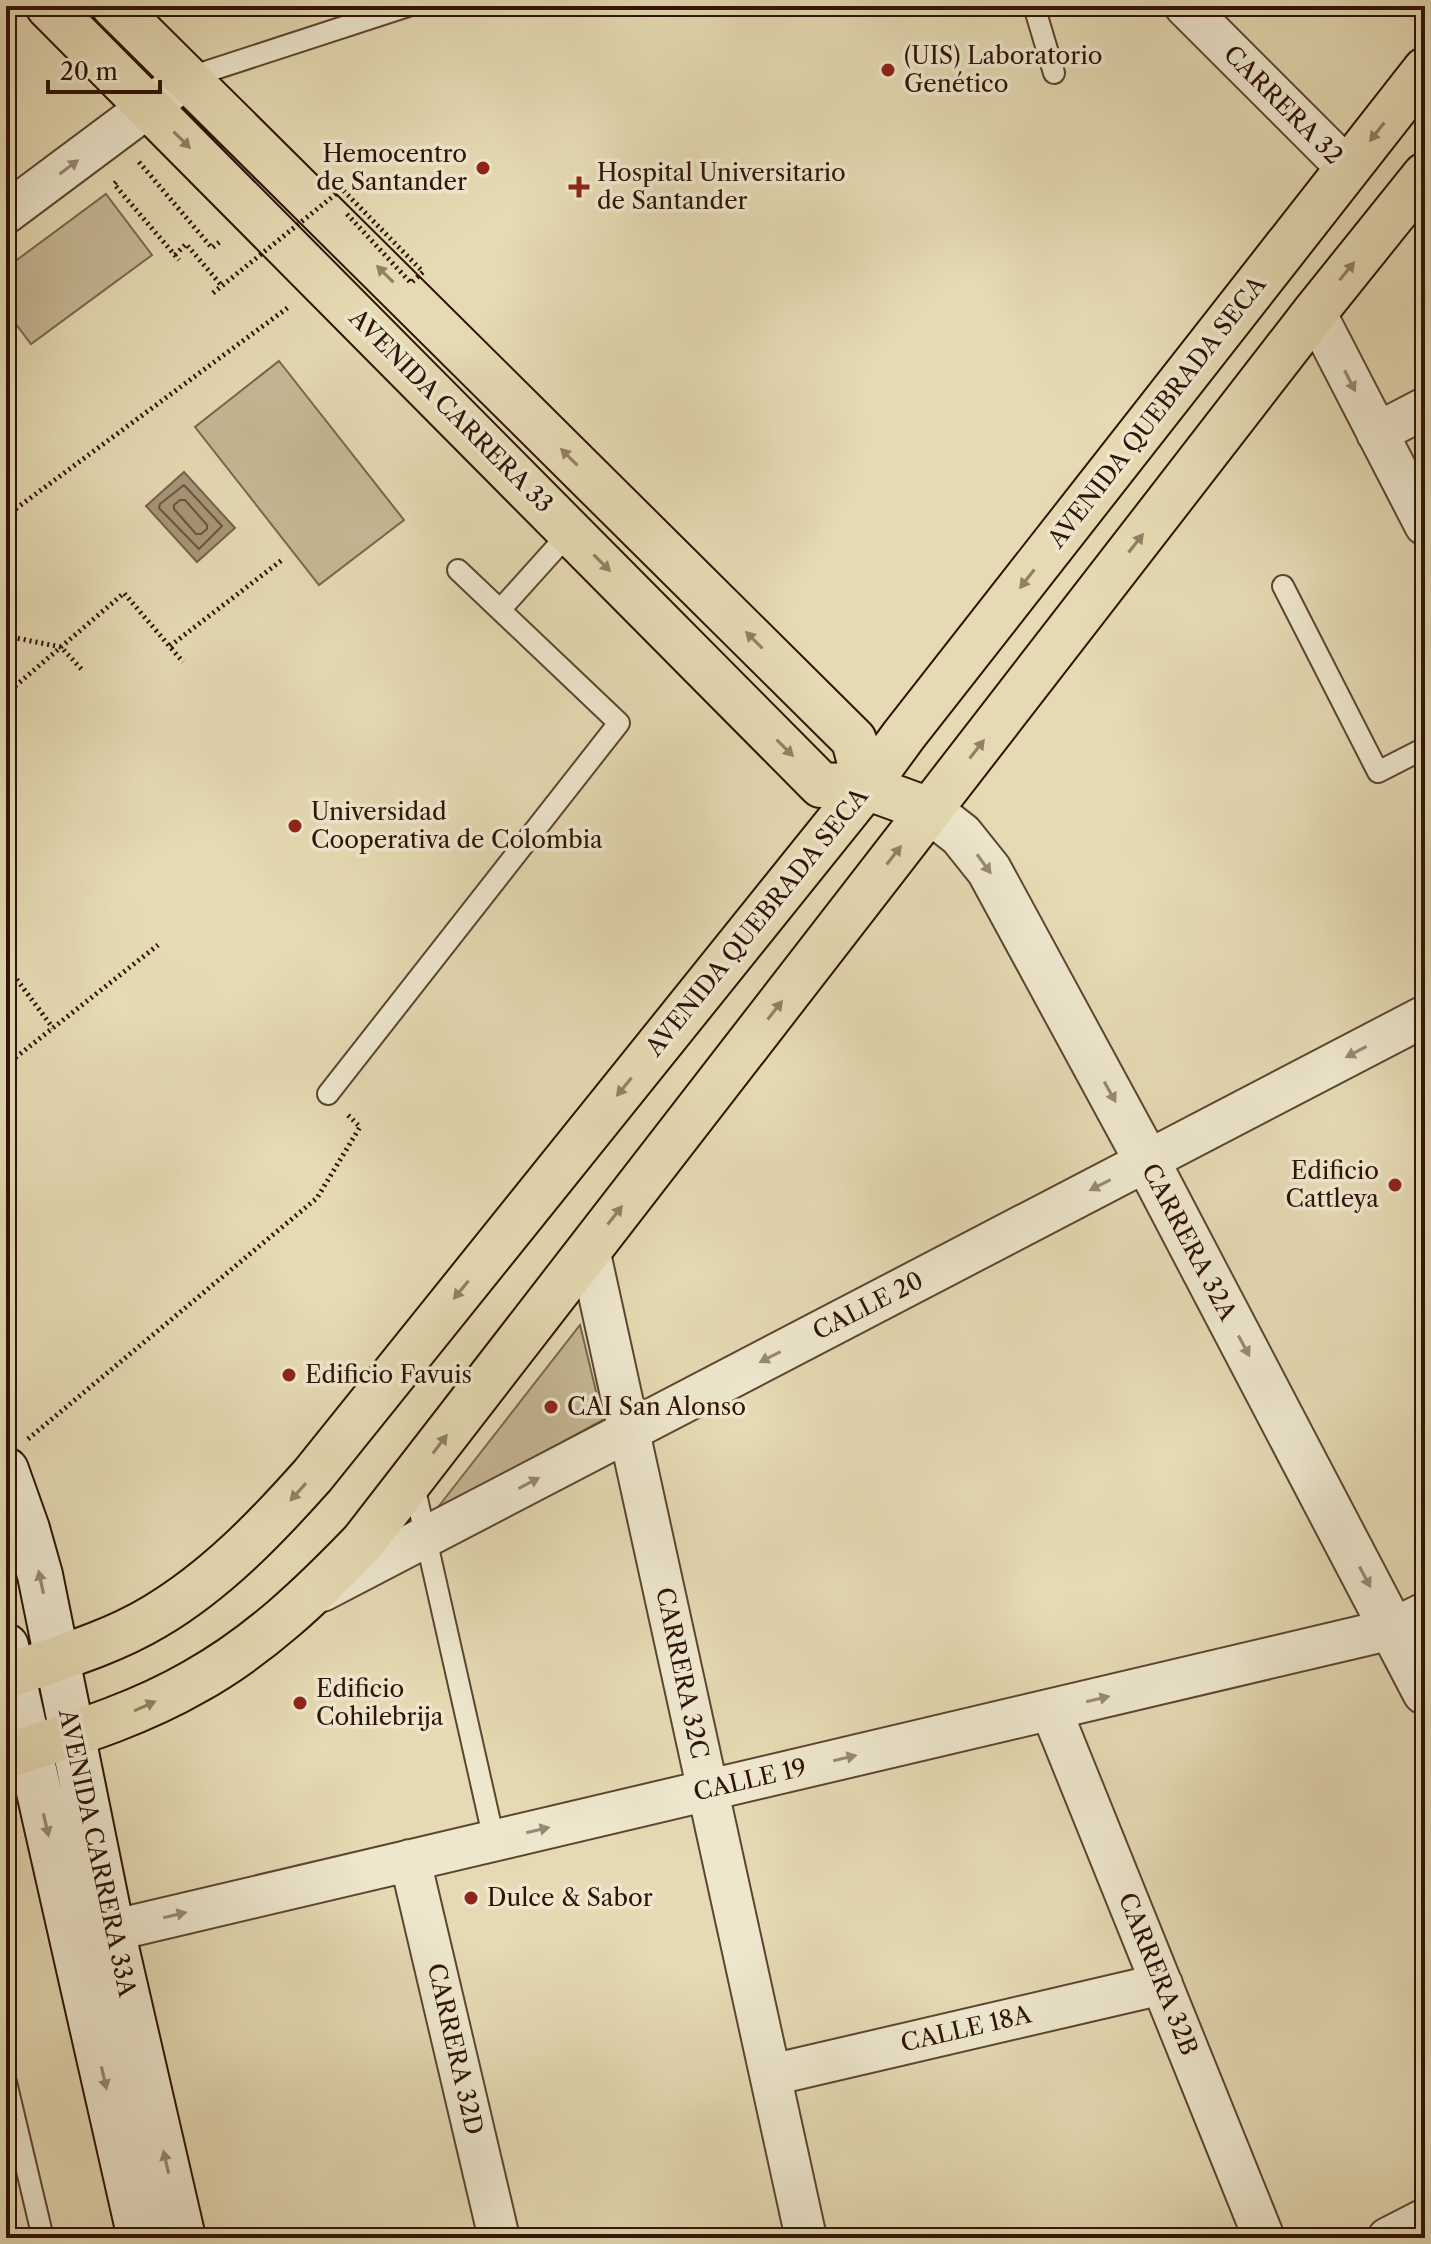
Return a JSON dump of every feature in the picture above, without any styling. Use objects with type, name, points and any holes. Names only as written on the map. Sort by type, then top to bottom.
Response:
[{"type":"main road","name":"AVENIDA CARRERA 33","points":[[48,6],[821,785],[866,787],[929,810]]},
{"type":"main road","name":"AVENIDA CARRERA 33","points":[[114,6],[854,740],[866,787]]},
{"type":"main road","name":"AVENIDA QUEBRADA SECA","points":[[8,1665],[57,1658],[119,1635],[153,1617],[200,1586],[282,1511],[866,787],[1425,70]]},
{"type":"main road","points":[[18,1752],[125,1715],[194,1682],[234,1657],[311,1596],[363,1542],[1315,312],[1425,175]]},
{"type":"main road","name":"CARRERA 32A","points":[[929,810],[961,835],[989,870],[1147,1161],[1409,1621],[1425,1692]]},
{"type":"main road","name":"AVENIDA CARRERA 33A","points":[[16,1455],[27,1529],[40,1575],[72,1734],[92,1935],[140,2238]]},
{"type":"main road","name":"AVENIDA CARRERA 33A","points":[[8,1665],[18,1752],[92,1935],[183,2238]]},
{"type":"street","name":"CARRERA 32","points":[[1206,13],[1348,169]]},
{"type":"street","points":[[6,213],[187,78]]},
{"type":"street","points":[[1315,312],[1425,525]]},
{"type":"street","points":[[1377,433],[1425,408]]},
{"type":"street","name":"CALLE 20","points":[[311,1596],[1425,1016]]},
{"type":"street","name":"CARRERA 32C","points":[[589,1249],[806,2238]]},
{"type":"street","name":"CALLE 19","points":[[92,1935],[1051,1710],[1409,1621]]},
{"type":"street","name":"CARRERA 32B","points":[[1051,1710],[1264,2238]]},
{"type":"street","name":"CARRERA 32D","points":[[410,1860],[499,2238]]},
{"type":"street","name":"CALLE 18A","points":[[771,2075],[1162,1984]]},
{"type":"street","points":[[1388,2238],[1425,2219]]},
{"type":"lane","points":[[187,78],[408,6]]},
{"type":"lane","points":[[1034,6],[1054,73]]},
{"type":"lane","points":[[500,610],[571,531]]},
{"type":"lane","points":[[328,1094],[619,723],[458,570]]},
{"type":"lane","points":[[1283,586],[1378,772],[1425,748]]},
{"type":"lane","points":[[413,1481],[494,1840]]},
{"type":"lane","points":[[6,2082],[43,2238]]},
{"type":"path","points":[[131,169],[139,162],[212,248]]},
{"type":"path","points":[[122,176],[114,184],[177,258],[186,244],[222,286]]},
{"type":"path","points":[[213,293],[342,189],[423,272],[411,283],[345,212]]},
{"type":"path","points":[[6,516],[323,282]]},
{"type":"path","points":[[170,646],[282,560]]},
{"type":"path","points":[[6,694],[124,593],[183,662]]},
{"type":"path","points":[[6,636],[61,647],[84,672]]},
{"type":"path","points":[[6,1065],[158,945]]},
{"type":"path","points":[[6,965],[53,1028]]},
{"type":"path","points":[[16,1455],[317,1198],[360,1127],[328,1094]]},
{"type":"shaded area","points":[[106,194],[152,255],[31,344],[6,311],[6,268]]},
{"type":"shaded area","points":[[279,361],[404,520],[319,585],[195,427]]},
{"type":"shaded area","points":[[580,1325],[603,1420],[435,1511]]},
{"type":"water","points":[[184,472],[235,528],[197,562],[146,506]]},
{"type":"place","name":"(UIS) Laboratorio Genético","points":[[888,70]]},
{"type":"place","name":"Hemocentro de Santander","points":[[483,168]]},
{"type":"place","name":"Hospital Universitario de Santander","points":[[579,187]]},
{"type":"place","name":"Universidad Cooperativa de Colombia","points":[[295,826]]},
{"type":"place","name":"Edificio Cattleya","points":[[1395,1185]]},
{"type":"place","name":"Edificio Favuis","points":[[289,1375]]},
{"type":"place","name":"CAI San Alonso","points":[[551,1407]]},
{"type":"place","name":"Edificio Cohilebrija","points":[[300,1703]]},
{"type":"place","name":"Dulce & Sabor","points":[[471,1898]]}]
